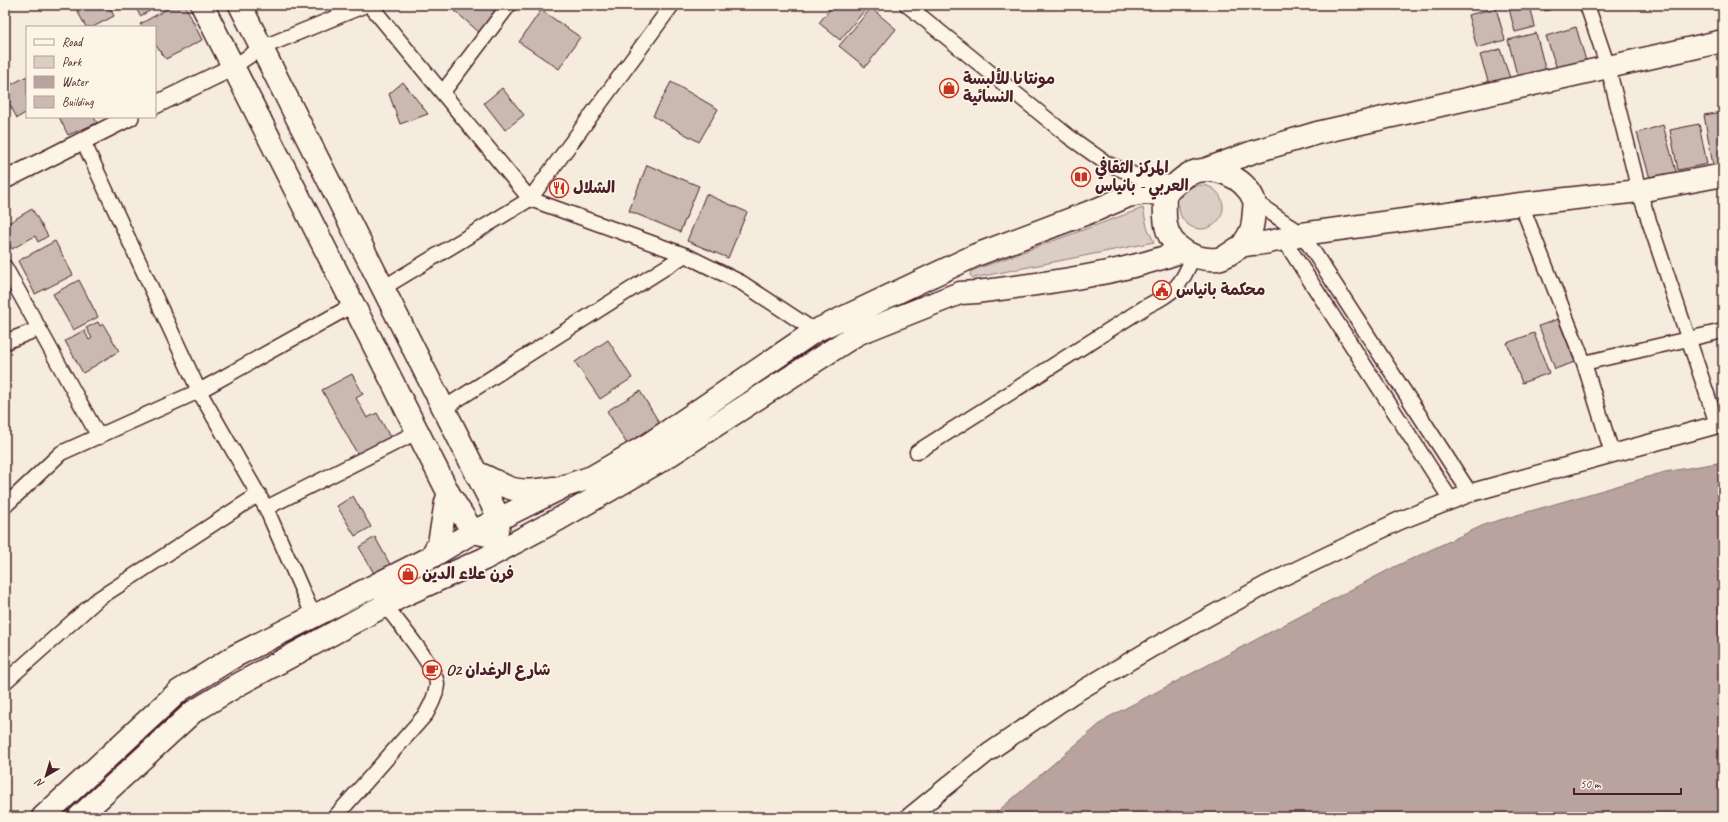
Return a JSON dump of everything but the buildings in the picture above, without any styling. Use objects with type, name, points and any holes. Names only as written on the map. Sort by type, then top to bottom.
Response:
[{"type":"main road","points":[[202,5],[417,432],[449,494],[473,532]]},
{"type":"main road","points":[[240,5],[444,408],[475,472],[497,529]]},
{"type":"main road","points":[[475,472],[507,487],[532,491],[565,486],[592,477],[650,444],[815,331],[976,255],[1098,209],[1128,196],[1171,189],[1189,174],[1253,152],[1317,133],[1723,41]]},
{"type":"main road","points":[[1203,170],[1218,170],[1233,176],[1247,190],[1254,201],[1252,229],[1242,246]]},
{"type":"main road","points":[[79,817],[193,712],[240,683],[393,600],[484,559],[559,519],[662,460],[856,334],[960,293],[1080,278],[1188,254],[1218,259],[1230,254],[1242,246],[1293,237],[1521,204],[1639,191],[1723,176]]},
{"type":"main road","points":[[1171,189],[1164,211],[1166,226],[1172,240],[1188,254]]},
{"type":"main road","points":[[947,269],[960,293]]},
{"type":"main road","points":[[393,600],[414,581],[443,568],[486,544],[497,529],[565,486]]},
{"type":"main road","points":[[431,557],[439,543],[446,502],[449,494]]},
{"type":"main road","points":[[43,817],[178,691],[235,656],[313,615],[377,585],[431,557],[473,532],[497,529],[516,531],[538,521],[559,519]]},
{"type":"street","points":[[156,105],[233,67],[261,48],[366,5]]},
{"type":"street","points":[[370,5],[530,199],[685,255],[742,283],[815,331]]},
{"type":"street","points":[[443,92],[509,5]]},
{"type":"street","points":[[384,288],[530,199],[672,5]]},
{"type":"street","points":[[907,5],[1068,136],[1106,163],[1171,189]]},
{"type":"street","points":[[909,817],[989,752],[1071,696],[1152,648],[1266,585],[1399,521],[1470,493],[1720,424],[1689,339],[1639,191],[1608,67],[1587,5]]},
{"type":"street","points":[[5,180],[128,118]]},
{"type":"street","points":[[83,141],[199,391],[259,494],[313,615]]},
{"type":"street","points":[[1254,201],[1293,237],[1470,493]]},
{"type":"street","points":[[1521,204],[1584,363],[1612,453]]},
{"type":"street","points":[[1293,237],[1451,500]]},
{"type":"street","points":[[917,452],[1166,296],[1177,287],[1186,276],[1188,254]]},
{"type":"street","points":[[444,408],[685,255]]},
{"type":"street","points":[[5,267],[99,437]]},
{"type":"street","points":[[5,506],[61,453],[199,391],[353,305]]},
{"type":"street","points":[[5,342],[38,329]]},
{"type":"street","points":[[1584,363],[1723,331]]},
{"type":"street","points":[[266,508],[417,432]]},
{"type":"street","points":[[5,682],[98,599],[259,494]]},
{"type":"street","points":[[335,817],[426,714],[434,698],[437,684],[432,669],[393,600],[377,585]]},
{"type":"green space","points":[[1201,185],[1213,189],[1219,195],[1223,207],[1219,219],[1213,225],[1201,229],[1189,225],[1183,219],[1179,207],[1183,195],[1189,189]]},
{"type":"green space","points":[[1143,208],[1147,227],[1154,242],[973,278],[970,275],[971,271]]},
{"type":"water","points":[[1723,462],[1723,817],[991,817],[1107,718],[1394,567],[1486,524],[1665,472]]},
{"type":"place","name":"مونتانا للألبسة النسائية","points":[[949,88]]},
{"type":"place","name":"المركز الثقافي العربي - بانياس","points":[[1081,177]]},
{"type":"place","name":"الشلال","points":[[559,188]]},
{"type":"place","name":"محكمة بانياس","points":[[1162,290]]},
{"type":"place","name":"فرن علاء الدين","points":[[408,574]]},
{"type":"place","name":"O2 شارع الرغدان","points":[[432,670]]}]
